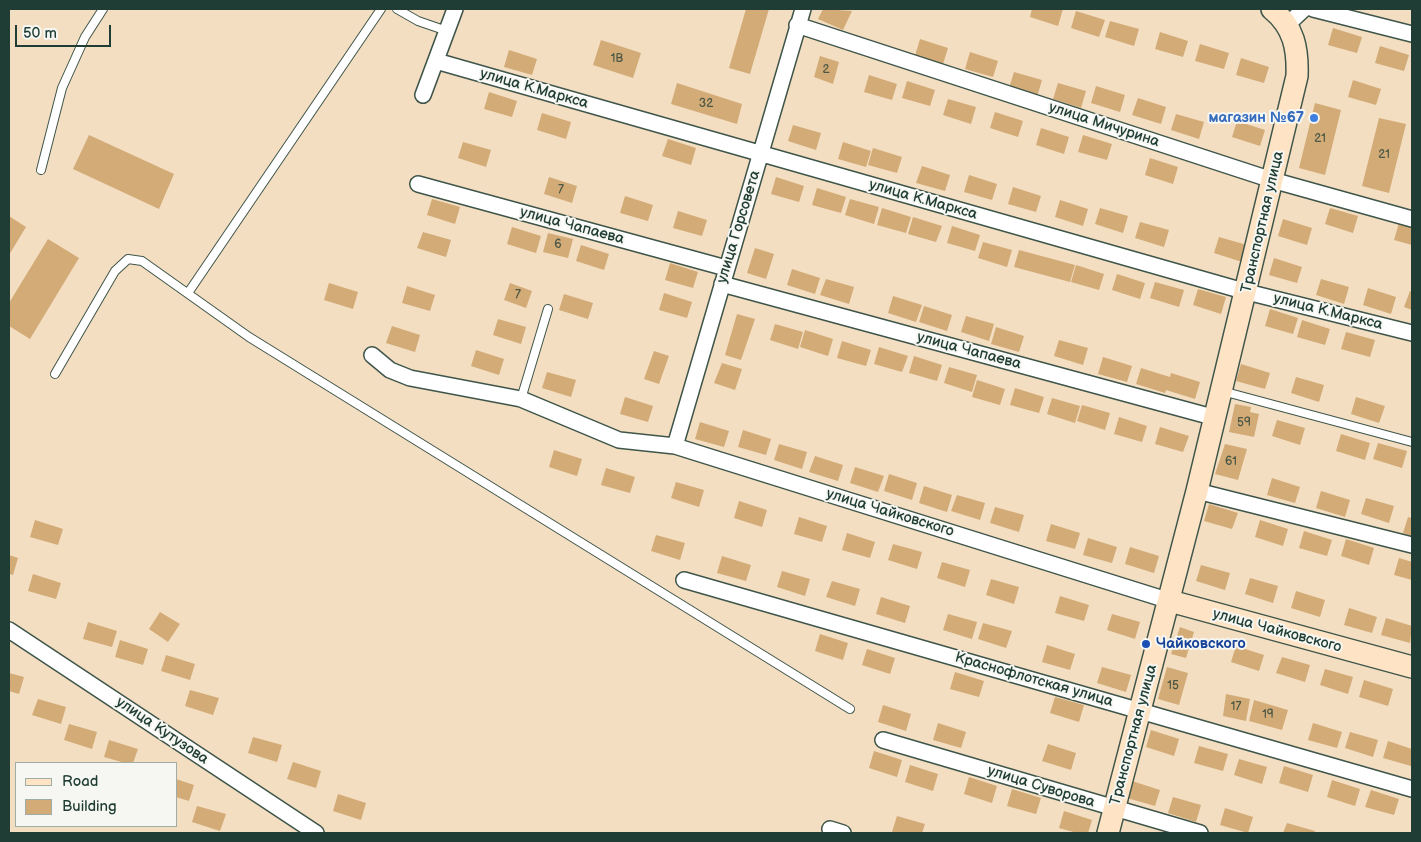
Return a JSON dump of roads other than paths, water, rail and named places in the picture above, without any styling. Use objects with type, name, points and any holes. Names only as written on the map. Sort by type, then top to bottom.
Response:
[{"type":"street","points":[[423,96],[455,9]]},
{"type":"street","name":"улица Горсовета","points":[[675,446],[803,9]]},
{"type":"street","points":[[1272,9],[1288,24],[1304,9]]},
{"type":"street","points":[[1313,9],[1412,34]]},
{"type":"street","name":"Транспортная улица","points":[[1108,833],[1170,601],[1216,418],[1297,76],[1298,55],[1288,24]]},
{"type":"street","name":"улица Мичурина","points":[[797,25],[1272,180],[1412,219]]},
{"type":"street","name":"улица К.Маркса","points":[[436,60],[1247,292],[1412,333]]},
{"type":"street","name":"улица Чапаева","points":[[418,184],[726,268]]},
{"type":"street","name":"улица Чапаева","points":[[722,284],[1216,418]]},
{"type":"street","name":"улица Чайковского","points":[[372,355],[390,370],[410,378],[521,399],[619,440],[675,446],[1170,601],[1412,668]]},
{"type":"street","points":[[1197,491],[1412,544]]},
{"type":"street","name":"Краснофлотская улица","points":[[684,580],[1412,789]]},
{"type":"street","name":"улица Кутузова","points":[[9,630],[316,833]]},
{"type":"street","name":"улица Суворова","points":[[883,740],[1200,833]]},
{"type":"lane","points":[[41,170],[62,88],[85,37],[103,9]]},
{"type":"lane","points":[[188,294],[381,9]]},
{"type":"lane","points":[[396,9],[418,21],[447,31]]},
{"type":"lane","points":[[55,374],[115,271],[128,259],[142,261],[249,336],[378,418],[850,709]]},
{"type":"lane","points":[[521,399],[548,309]]},
{"type":"lane","points":[[1222,391],[1412,442]]},
{"type":"place","name":"магазин №67","points":[[1314,118]]},
{"type":"place","name":"Чайковского","points":[[1146,644]]}]
